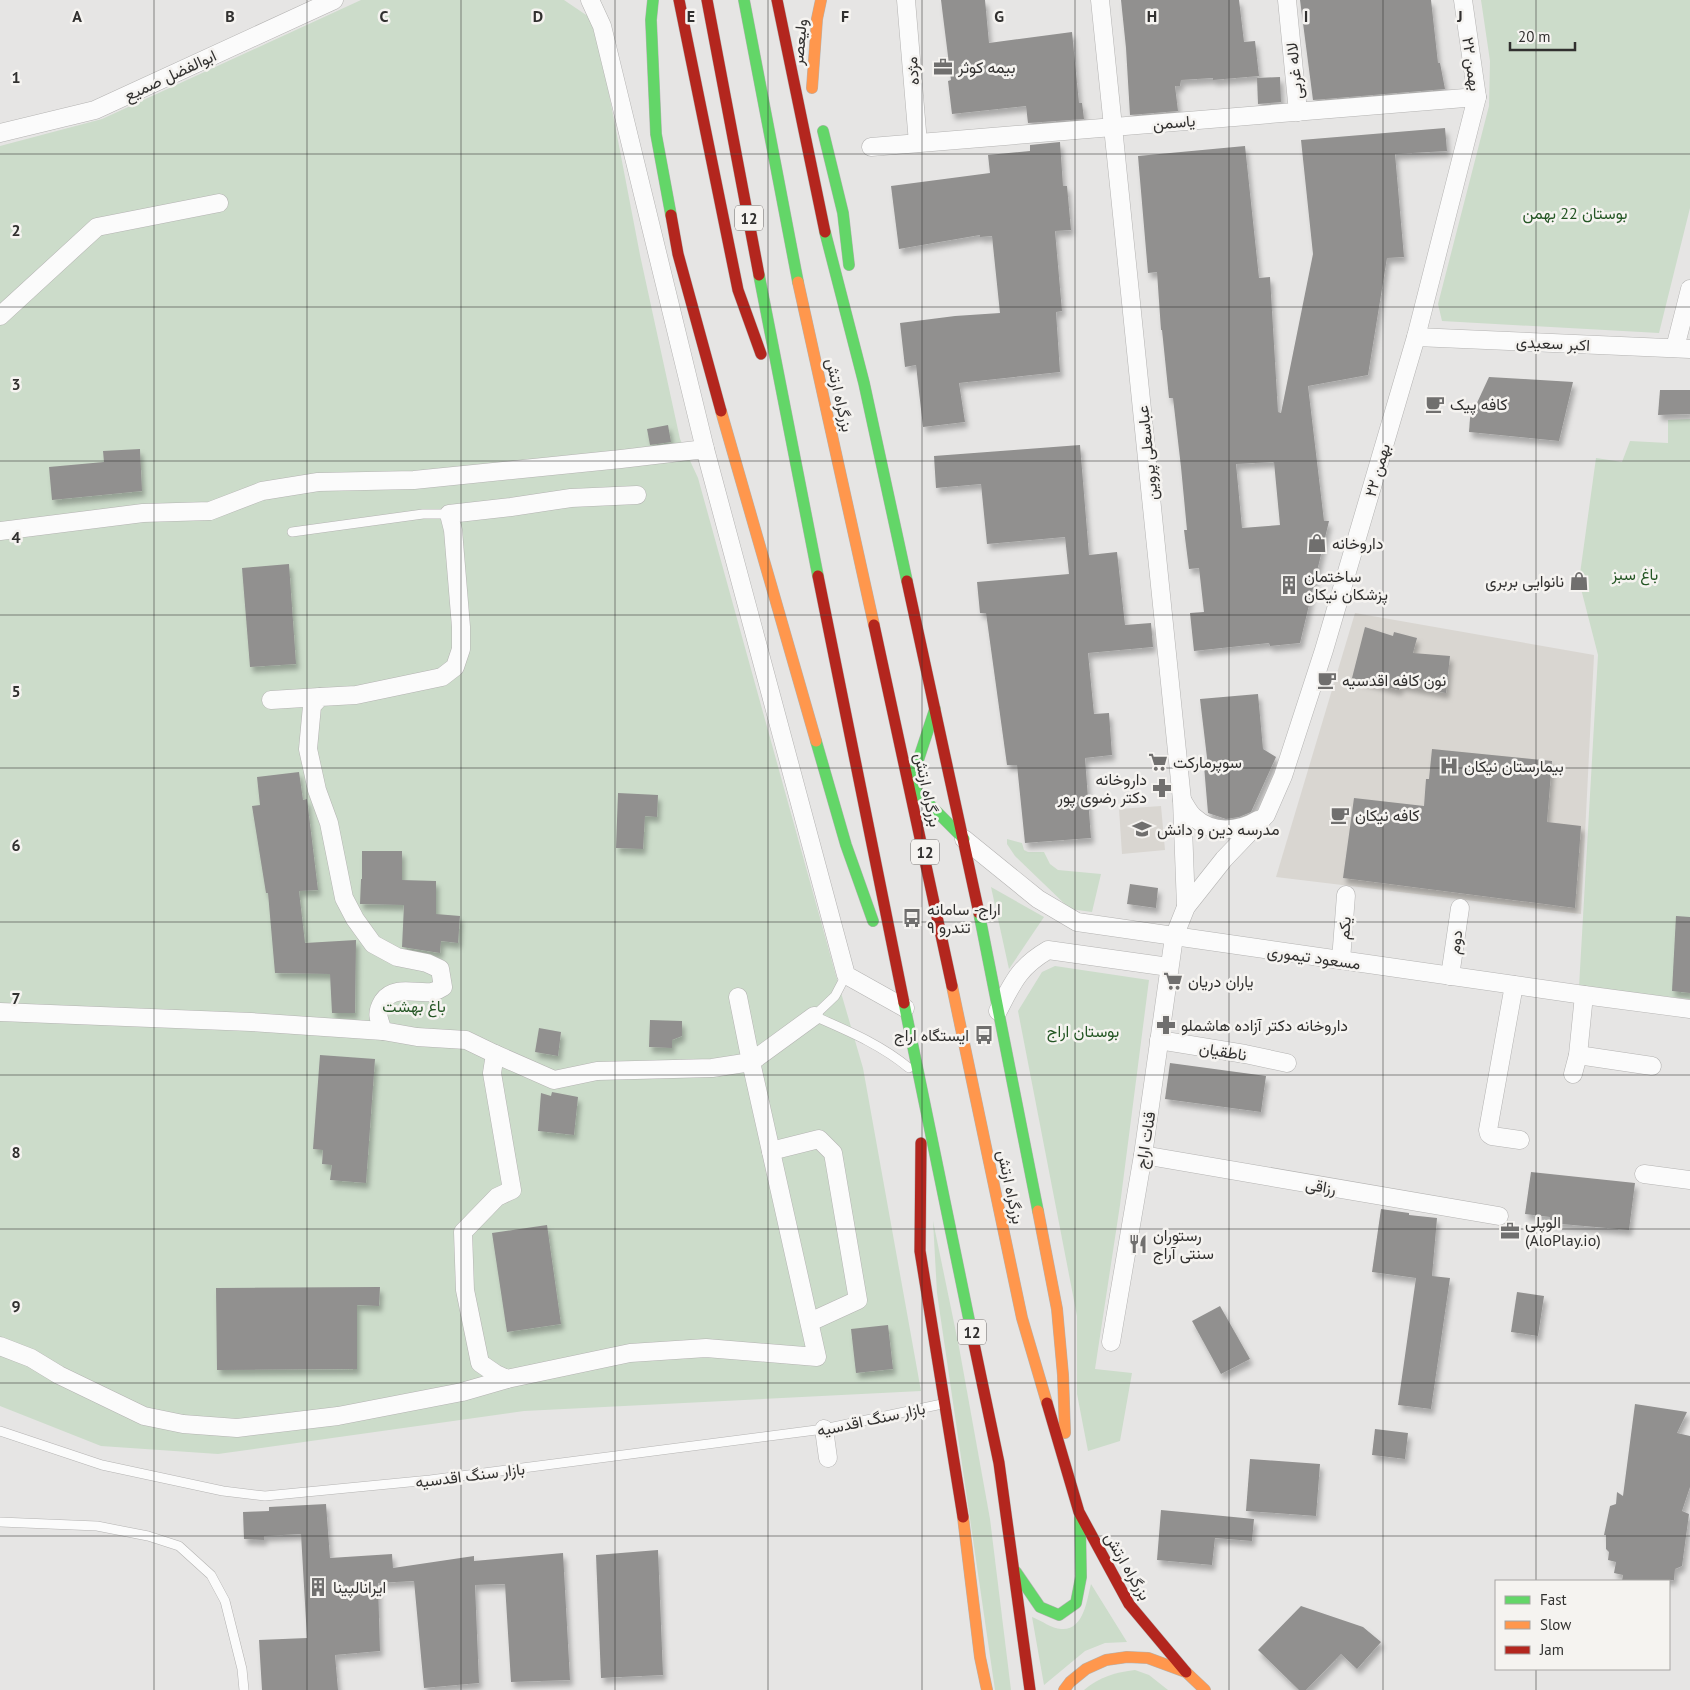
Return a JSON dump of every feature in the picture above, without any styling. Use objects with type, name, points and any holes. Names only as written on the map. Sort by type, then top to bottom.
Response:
[{"type":"main road","points":[[653,0],[651,20],[656,134],[678,254],[846,845],[904,1008]]},
{"type":"main road","points":[[679,0],[738,290],[790,436]]},
{"type":"main road","name":"12","points":[[707,0],[790,436],[904,1008],[999,1463],[1030,1690]]},
{"type":"main road","name":"بزرگراه ارتش","points":[[744,0],[798,282],[910,785],[1022,1318],[1067,1474],[1080,1512],[1129,1604],[1186,1672],[1205,1690]]},
{"type":"main road","points":[[777,0],[824,223],[864,383],[936,707],[1057,1309],[1063,1375],[1067,1474]]},
{"type":"main road","name":"ولیعصر","points":[[804,49],[813,92],[817,19],[821,0]]},
{"type":"main road","points":[[819,116],[843,213],[851,279]]},
{"type":"main road","points":[[854,298],[864,383]]},
{"type":"main road","points":[[936,707],[910,785],[964,840]]},
{"type":"main road","points":[[923,1099],[920,1251],[962,1508],[980,1657],[987,1690]]},
{"type":"main road","points":[[1013,1567],[1040,1607],[1059,1614],[1076,1603],[1081,1577],[1080,1512]]},
{"type":"main road","points":[[1064,1690],[1070,1682],[1086,1669],[1106,1660],[1127,1657],[1148,1658],[1186,1672]]},
{"type":"street","name":"ابوالفضل صمیع","points":[[0,133],[95,110],[334,0]]},
{"type":"street","points":[[590,0],[602,26],[705,449],[846,974],[904,1008]]},
{"type":"street","name":"مژده","points":[[906,0],[918,143]]},
{"type":"street","name":"عباسعلی پروین","points":[[1100,0],[1182,800],[1186,907]]},
{"type":"street","name":"لاله غربی","points":[[1287,0],[1298,112]]},
{"type":"street","name":"۲۲ بهمن","points":[[1186,907],[1224,859],[1266,815],[1283,776],[1324,650],[1416,337],[1477,97],[1463,0]]},
{"type":"street","name":"یاسمن","points":[[872,147],[1477,97]]},
{"type":"street","points":[[0,316],[97,227],[218,203]]},
{"type":"street","points":[[1682,349],[1690,288]]},
{"type":"street","name":"اکبر سعیدی","points":[[1416,337],[1682,349]]},
{"type":"street","points":[[0,531],[143,513],[210,511],[262,491],[318,482],[414,480],[621,460],[705,449]]},
{"type":"street","points":[[271,700],[356,694],[442,677],[455,667],[461,649],[461,627],[453,530],[449,514],[570,498],[637,495]]},
{"type":"street","points":[[320,698],[312,706],[308,749],[317,790],[329,823],[344,898],[373,944],[397,957],[427,963],[440,969],[443,987],[434,992],[398,991],[386,997],[380,1006],[378,1016],[383,1031]]},
{"type":"street","points":[[1182,800],[1193,816],[1206,826],[1220,830],[1236,829],[1252,824],[1266,815]]},
{"type":"street","name":"مسعود تیموری","points":[[964,840],[1038,899],[1077,922],[1690,1009]]},
{"type":"street","name":"یکم","points":[[1341,960],[1346,895]]},
{"type":"street","name":"قنات اراج","points":[[1111,1342],[1143,1156],[1174,937],[1186,907]]},
{"type":"street","name":"دوم","points":[[1450,976],[1460,908]]},
{"type":"street","points":[[998,1011],[1016,976],[1032,960],[1048,950],[1170,967]]},
{"type":"street","points":[[1514,985],[1488,1130],[1492,1136],[1520,1140]]},
{"type":"street","points":[[1573,1074],[1578,1055],[1584,995]]},
{"type":"street","points":[[0,1346],[32,1358],[59,1375],[144,1416],[183,1424],[237,1428],[338,1416],[462,1392],[507,1379],[630,1353],[706,1348],[818,1357],[738,997]]},
{"type":"street","points":[[0,1012],[241,1022],[383,1031],[417,1037],[466,1040],[554,1080],[597,1071],[712,1068],[751,1062],[814,1016]]},
{"type":"street","name":"ناطقیان","points":[[1159,1040],[1288,1063]]},
{"type":"street","points":[[495,1054],[492,1073],[512,1190],[497,1197],[463,1232],[465,1290],[480,1363],[507,1379]]},
{"type":"street","points":[[1578,1055],[1652,1066]]},
{"type":"street","points":[[771,1151],[819,1139],[832,1154],[858,1300],[810,1322]]},
{"type":"street","name":"رزاقی","points":[[1143,1156],[1499,1216]]},
{"type":"street","points":[[1644,1174],[1690,1180]]},
{"type":"street","points":[[824,1430],[828,1458]]},
{"type":"lane","points":[[292,532],[423,514],[449,514]]},
{"type":"lane","points":[[846,974],[835,996],[814,1016],[856,1034],[892,1053],[918,1075]]},
{"type":"lane","name":"بازار سنگ اقدسیه","points":[[0,1431],[102,1465],[223,1491],[265,1496],[440,1479],[824,1430],[944,1403]]},
{"type":"lane","points":[[0,1522],[98,1526],[148,1536],[179,1546],[211,1575],[225,1601],[242,1669],[244,1690]]},
{"type":"shaded area","name":"بیمارستان نیکان","points":[[1355,613],[1594,655],[1581,914],[1276,877]]},
{"type":"shaded area","name":"مدرسه دین و دانش","points":[[1161,806],[1165,850],[1122,854],[1119,809]]},
{"type":"green space","name":"باغ بهشت","points":[[361,0],[564,0],[595,21],[640,255],[680,439],[698,478],[863,1068],[921,1391],[524,1411],[218,1454],[101,1446],[0,1406],[0,146],[102,119]]},
{"type":"green space","name":"بوستان 22 بهمن","points":[[1481,0],[1690,0],[1690,208],[1659,333],[1442,321],[1438,304],[1489,106],[1490,61]]},
{"type":"green space","name":"باغ سبز","points":[[1690,419],[1690,999],[1579,987],[1598,655],[1579,581],[1596,458],[1622,462],[1630,441],[1668,443],[1668,420]]},
{"type":"green space","points":[[1007,839],[1022,843],[1024,850],[1028,852],[1044,852],[1050,864],[1058,870],[1101,874],[1092,912],[1070,909],[1015,856],[1007,844]]},
{"type":"green space","points":[[991,887],[1044,917],[1009,969]]},
{"type":"green space","name":"بوستان اراج","points":[[1055,966],[1149,980],[1120,1205],[1095,1369],[1132,1373],[1120,1441],[1088,1451],[1077,1394],[1077,1316],[1018,1011],[1042,972]]},
{"type":"green space","points":[[933,1221],[959,1347],[990,1519],[1011,1690],[995,1690],[937,1293]]},
{"type":"green space","points":[[1091,1584],[1127,1642],[1105,1643],[1085,1651],[1044,1685],[1032,1617],[1058,1629],[1069,1628],[1075,1625],[1083,1613]]},
{"type":"green space","points":[[1135,1670],[1149,1675],[1168,1690],[1084,1690],[1108,1676]]},
{"type":"building","points":[[941,0],[985,0],[989,43],[1072,32],[1079,103],[1082,103],[1084,119],[1028,123],[1026,106],[952,114],[948,81],[951,80]]},
{"type":"building","points":[[1121,0],[1239,0],[1244,42],[1255,41],[1259,76],[1213,80],[1213,78],[1181,80],[1180,86],[1175,86],[1178,111],[1130,115]]},
{"type":"building","points":[[1300,0],[1431,0],[1438,63],[1440,63],[1445,89],[1313,100]]},
{"type":"building","points":[[1280,77],[1281,102],[1258,104],[1257,78]]},
{"type":"building","points":[[1445,128],[1447,151],[1395,154],[1404,257],[1387,258],[1368,375],[1308,386],[1324,521],[1329,521],[1300,643],[1270,646],[1269,643],[1194,651],[1190,613],[1204,612],[1199,568],[1189,569],[1184,530],[1187,530],[1173,398],[1169,398],[1161,330],[1157,272],[1148,273],[1138,156],[1245,146],[1259,278],[1270,277],[1278,412],[1281,413],[1313,254],[1301,140]],"holes":[[[1274,462],[1280,525],[1242,528],[1236,464]]]},
{"type":"building","points":[[1060,142],[1063,186],[1067,186],[1071,230],[1055,231],[1062,311],[1056,312],[1060,372],[959,383],[965,422],[923,427],[916,365],[905,367],[900,323],[1000,313],[992,236],[980,237],[980,235],[899,249],[891,186],[990,173],[988,155],[1030,151],[1030,145]]},
{"type":"building","points":[[1489,377],[1573,382],[1559,441],[1469,432],[1470,418]]},
{"type":"building","points":[[1660,390],[1690,390],[1690,414],[1658,415]]},
{"type":"building","points":[[668,425],[671,442],[650,445],[647,429]]},
{"type":"building","points":[[1080,445],[1089,555],[1117,552],[1125,625],[1151,623],[1153,647],[1088,653],[1094,714],[1109,713],[1112,755],[1085,758],[1091,838],[1025,843],[1017,765],[1007,765],[986,613],[980,613],[977,582],[1069,574],[1065,537],[987,544],[981,484],[936,488],[934,456]]},
{"type":"building","points":[[140,449],[142,491],[52,500],[49,467],[104,462],[103,451]]},
{"type":"building","points":[[289,564],[296,664],[250,667],[242,568]]},
{"type":"building","points":[[1365,627],[1393,636],[1394,632],[1417,638],[1413,653],[1450,656],[1446,693],[1401,685],[1399,690],[1352,678]]},
{"type":"building","points":[[1258,694],[1263,749],[1276,757],[1251,812],[1239,817],[1226,819],[1208,813],[1204,766],[1208,766],[1200,699]]},
{"type":"building","points":[[1432,749],[1552,761],[1547,822],[1581,826],[1575,908],[1343,878],[1354,798],[1424,806],[1426,779],[1429,779]]},
{"type":"building","points":[[299,772],[303,800],[307,799],[318,890],[299,891],[305,943],[356,940],[355,1013],[332,1013],[330,974],[275,973],[268,893],[266,893],[252,806],[260,805],[257,777]]},
{"type":"building","points":[[618,793],[658,795],[657,817],[645,816],[643,849],[616,848]]},
{"type":"building","points":[[362,851],[402,851],[402,880],[436,881],[436,914],[460,916],[458,943],[441,941],[440,953],[402,947],[404,905],[360,904]]},
{"type":"building","points":[[1130,884],[1158,888],[1156,908],[1127,904]]},
{"type":"building","points":[[1676,916],[1690,917],[1690,993],[1672,991]]},
{"type":"building","points":[[650,1020],[682,1021],[682,1036],[672,1040],[672,1048],[649,1047]]},
{"type":"building","points":[[539,1028],[561,1032],[558,1056],[535,1052]]},
{"type":"building","points":[[320,1055],[375,1059],[366,1183],[330,1180],[332,1165],[322,1164],[323,1150],[313,1149]]},
{"type":"building","points":[[1170,1063],[1266,1076],[1261,1112],[1165,1099]]},
{"type":"building","points":[[552,1092],[578,1097],[574,1135],[538,1131],[541,1093],[551,1096]]},
{"type":"building","points":[[1531,1172],[1635,1183],[1629,1230],[1550,1223],[1550,1217],[1525,1214]]},
{"type":"building","points":[[1381,1209],[1437,1218],[1432,1276],[1450,1278],[1431,1409],[1398,1405],[1416,1278],[1372,1272]]},
{"type":"building","points":[[547,1225],[561,1324],[507,1332],[492,1233]]},
{"type":"building","points":[[380,1287],[379,1306],[357,1305],[357,1369],[217,1370],[216,1288]]},
{"type":"building","points":[[1517,1292],[1544,1296],[1538,1336],[1511,1332]]},
{"type":"building","points":[[1220,1306],[1250,1359],[1221,1374],[1192,1321]]},
{"type":"building","points":[[888,1325],[893,1369],[856,1373],[851,1329]]},
{"type":"building","points":[[1635,1404],[1687,1412],[1677,1433],[1690,1436],[1690,1487],[1682,1511],[1689,1514],[1682,1566],[1675,1569],[1674,1580],[1622,1580],[1623,1575],[1614,1573],[1616,1562],[1608,1560],[1609,1552],[1606,1549],[1606,1535],[1604,1535],[1610,1506],[1616,1504],[1617,1492],[1623,1496]]},
{"type":"building","points":[[1375,1429],[1408,1433],[1405,1459],[1372,1455]]},
{"type":"building","points":[[1250,1459],[1320,1464],[1316,1516],[1246,1511]]},
{"type":"building","points":[[326,1504],[330,1558],[392,1554],[393,1568],[474,1556],[474,1561],[563,1553],[570,1680],[511,1682],[505,1584],[475,1585],[479,1683],[424,1688],[414,1581],[378,1583],[380,1651],[335,1655],[338,1690],[262,1690],[259,1640],[307,1638],[301,1534],[264,1536],[264,1540],[244,1539],[243,1512],[269,1511],[269,1507]]},
{"type":"building","points":[[1161,1510],[1254,1519],[1252,1541],[1215,1538],[1212,1565],[1157,1560]]},
{"type":"building","points":[[658,1550],[663,1675],[601,1678],[596,1555]]},
{"type":"building","points":[[1301,1606],[1363,1627],[1381,1642],[1357,1669],[1341,1654],[1306,1690],[1299,1690],[1258,1650]]},
{"type":"traffic: fast","points":[[653,0],[651,20],[656,134],[671,215]]},
{"type":"traffic: fast","points":[[744,0],[798,282]]},
{"type":"traffic: fast","points":[[823,131],[843,213],[849,265]]},
{"type":"traffic: fast","points":[[825,232],[864,383],[907,581]]},
{"type":"traffic: fast","points":[[759,275],[818,576]]},
{"type":"traffic: fast","points":[[935,709],[910,785],[964,839]]},
{"type":"traffic: fast","points":[[816,741],[846,845],[873,921]]},
{"type":"traffic: fast","points":[[979,913],[1038,1211]]},
{"type":"traffic: fast","points":[[904,1003],[973,1339]]},
{"type":"traffic: fast","points":[[1016,1572],[1040,1607],[1059,1615],[1076,1603],[1081,1577],[1080,1517]]},
{"type":"traffic: slow","points":[[812,88],[817,19],[821,0]]},
{"type":"traffic: slow","points":[[798,282],[874,625]]},
{"type":"traffic: slow","points":[[721,411],[816,741]]},
{"type":"traffic: slow","points":[[952,986],[1022,1318],[1047,1403]]},
{"type":"traffic: slow","points":[[1038,1211],[1057,1309],[1063,1375],[1065,1433]]},
{"type":"traffic: slow","points":[[963,1517],[980,1657],[987,1690]]},
{"type":"traffic: slow","points":[[1064,1690],[1070,1682],[1086,1669],[1106,1660],[1127,1657],[1148,1658],[1186,1672],[1205,1690]]},
{"type":"traffic: jam","points":[[679,0],[738,290],[761,354]]},
{"type":"traffic: jam","points":[[707,0],[759,275]]},
{"type":"traffic: jam","points":[[777,0],[825,232]]},
{"type":"traffic: jam","points":[[671,215],[678,254],[721,411]]},
{"type":"traffic: jam","points":[[818,576],[904,1003]]},
{"type":"traffic: jam","points":[[907,581],[979,913]]},
{"type":"traffic: jam","points":[[874,625],[952,986]]},
{"type":"traffic: jam","points":[[921,1143],[920,1251],[963,1517]]},
{"type":"traffic: jam","points":[[973,1339],[999,1463],[1030,1690]]},
{"type":"traffic: jam","points":[[1047,1403],[1079,1512],[1129,1604],[1186,1672]]},
{"type":"place","name":"بیمه کوثر","points":[[943,67]]},
{"type":"place","name":"کافه پیک","points":[[1435,404]]},
{"type":"place","name":"داروخانه","points":[[1317,543]]},
{"type":"place","name":"نانوایی بربری","points":[[1579,581]]},
{"type":"place","name":"ساختمان پزشکان نیکان","points":[[1289,585]]},
{"type":"place","name":"نون کافه اقدسیه","points":[[1327,680]]},
{"type":"place","name":"سوپرمارکت","points":[[1158,762]]},
{"type":"place","name":"بیمارستان نیکان","points":[[1449,766]]},
{"type":"place","name":"داروخانه دکتر رضوی پور","points":[[1162,788]]},
{"type":"place","name":"کافه نیکان","points":[[1340,815]]},
{"type":"place","name":"مدرسه دین و دانش","points":[[1142,829]]},
{"type":"place","name":"اراج- سامانه ۹ تندرو","points":[[912,918]]},
{"type":"place","name":"یاران دریان","points":[[1173,981]]},
{"type":"place","name":"داروخانه دکتر آزاده هاشملو","points":[[1166,1025]]},
{"type":"place","name":"ایستگاه اراج","points":[[984,1035]]},
{"type":"place","name":"الوپلی (AloPlay.io)","points":[[1510,1231]]},
{"type":"place","name":"رستوران سنتی آراج","points":[[1138,1244]]},
{"type":"place","name":"ایرانالپینا","points":[[318,1587]]}]
